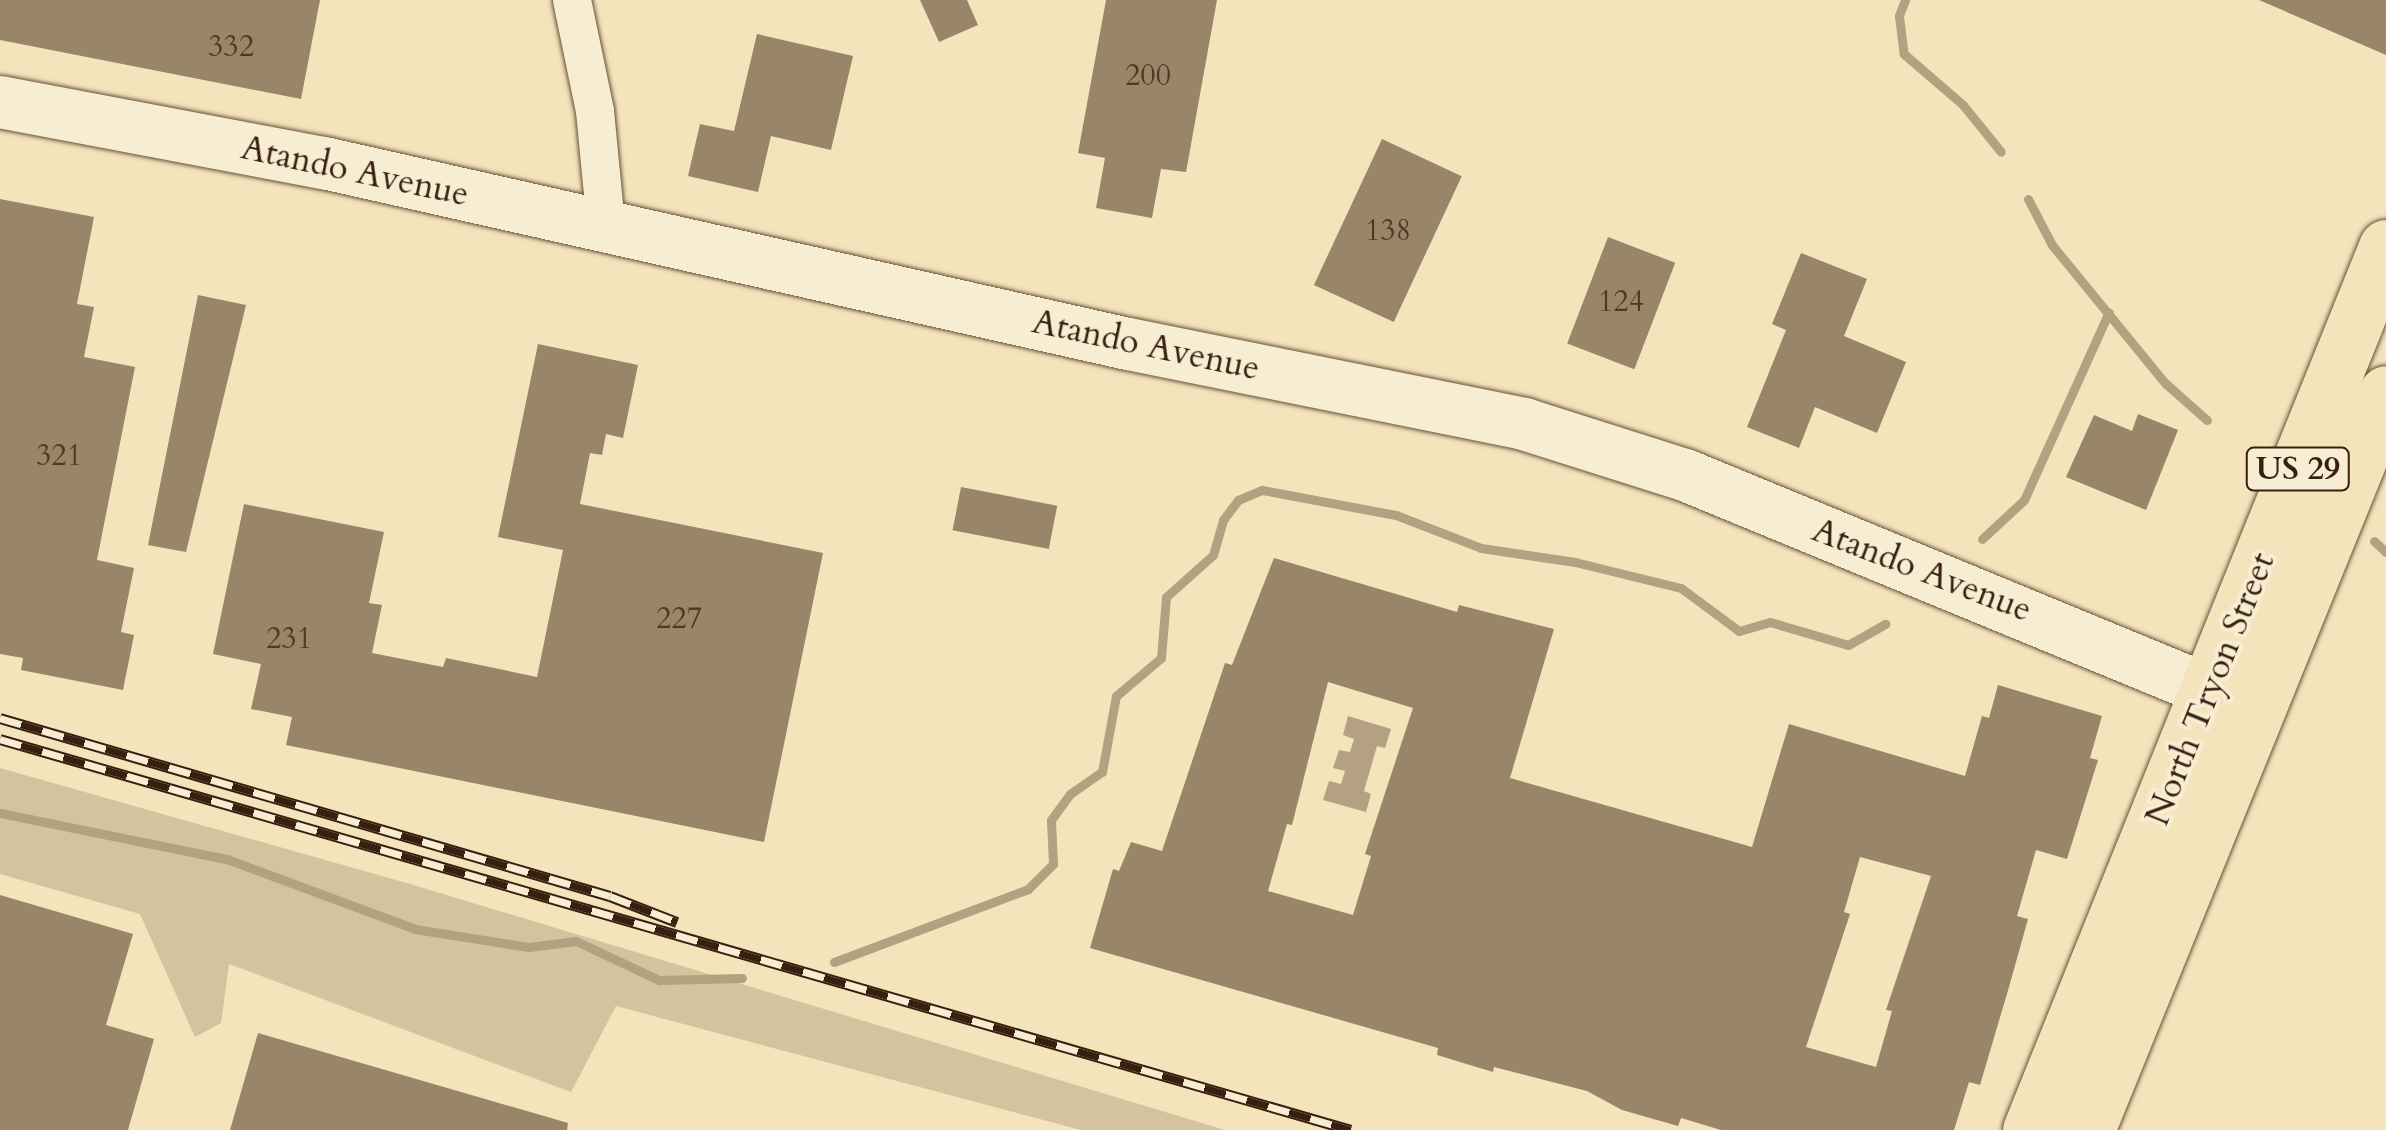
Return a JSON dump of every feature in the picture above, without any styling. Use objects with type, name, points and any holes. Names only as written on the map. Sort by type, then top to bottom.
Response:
[{"type":"main road","name":"Atando Avenue","points":[[0,102],[324,163],[1524,424],[1685,475],[2233,700]]},
{"type":"main road","name":"North Tryon Street","points":[[2087,1130],[2386,247]]},
{"type":"main road","name":"North Tryon Street","points":[[2030,1130],[2233,700],[2386,393]]},
{"type":"street","points":[[572,0],[602,158],[606,226]]},
{"type":"shaded area","points":[[1348,716],[1391,729],[1385,748],[1377,746],[1364,791],[1371,794],[1366,812],[1323,800],[1329,781],[1341,784],[1345,771],[1333,768],[1339,750],[1350,752],[1354,739],[1343,735]]},
{"type":"shaded area","points":[[0,768],[410,884],[1225,1130],[1081,1130],[616,1006],[571,1092],[229,964],[221,1023],[195,1037],[140,914],[0,874]]},
{"type":"building","points":[[0,0],[320,0],[301,99],[0,40]]},
{"type":"building","points":[[920,0],[967,0],[978,25],[939,42]]},
{"type":"building","points":[[1106,0],[1217,0],[1186,172],[1161,169],[1152,218],[1096,208],[1105,158],[1078,153]]},
{"type":"building","points":[[2259,0],[2386,0],[2386,55]]},
{"type":"building","points":[[757,34],[853,56],[831,150],[771,136],[758,192],[688,176],[700,124],[734,131]]},
{"type":"building","points":[[1382,139],[1462,176],[1394,322],[1314,285]]},
{"type":"building","points":[[0,199],[94,217],[77,304],[94,307],[84,357],[135,367],[97,560],[134,568],[121,632],[134,635],[123,690],[21,670],[23,658],[0,654]]},
{"type":"building","points":[[1608,237],[1675,263],[1634,369],[1567,343]]},
{"type":"building","points":[[1801,253],[1867,279],[1844,336],[1906,362],[1877,433],[1815,407],[1799,448],[1747,427],[1786,330],[1772,324]]},
{"type":"building","points":[[198,295],[246,305],[186,552],[148,545]]},
{"type":"building","points":[[538,344],[638,365],[623,438],[606,434],[602,455],[590,453],[580,504],[823,553],[764,842],[286,745],[292,717],[251,709],[261,664],[213,654],[244,504],[384,532],[369,603],[382,605],[372,653],[443,667],[446,658],[537,677],[563,550],[498,537]]},
{"type":"building","points":[[2138,414],[2178,430],[2146,510],[2066,477],[2094,415],[2132,431]]},
{"type":"building","points":[[961,487],[1057,506],[1049,549],[953,530]]},
{"type":"building","points":[[1274,558],[1457,612],[1459,605],[1554,629],[1510,778],[1752,847],[1789,724],[1965,776],[1982,716],[1989,718],[1998,685],[2102,716],[2090,758],[2098,760],[2067,859],[2036,850],[2017,916],[2028,919],[2009,987],[1980,1085],[1969,1082],[1954,1130],[1721,1130],[1681,1118],[1678,1126],[1622,1110],[1587,1091],[1494,1067],[1493,1072],[1437,1055],[1438,1048],[1090,948],[1113,869],[1119,871],[1131,842],[1162,851],[1225,663],[1232,665]],"holes":[[[1328,682],[1413,708],[1365,854],[1371,856],[1353,915],[1268,891],[1287,824],[1292,825]],[[1860,857],[1931,876],[1886,1010],[1892,1011],[1876,1067],[1806,1047],[1850,914],[1844,912]]]},
{"type":"building","points":[[0,895],[133,934],[106,1025],[154,1039],[128,1130],[0,1130]]},
{"type":"building","points":[[258,1033],[568,1123],[567,1130],[230,1130]]},
{"type":"waterway","points":[[1905,0],[1899,16],[1904,54],[1963,105],[2001,152]]},
{"type":"waterway","points":[[2028,199],[2052,245],[2165,383],[2207,420]]},
{"type":"waterway","points":[[1982,539],[2024,500],[2109,312]]},
{"type":"waterway","points":[[834,962],[1028,889],[1053,864],[1051,820],[1070,794],[1102,772],[1116,696],[1161,658],[1166,597],[1213,555],[1223,520],[1238,500],[1262,490],[1396,515],[1481,548],[1575,562],[1681,588],[1739,631],[1770,622],[1848,645],[1885,624]]},
{"type":"waterway","points":[[2374,541],[2386,552]]},
{"type":"waterway","points":[[0,813],[227,859],[415,929],[529,947],[576,941],[659,980],[742,978]]},
{"type":"railway","points":[[0,718],[610,896],[677,922]]},
{"type":"railway","points":[[0,739],[1351,1130]]}]
